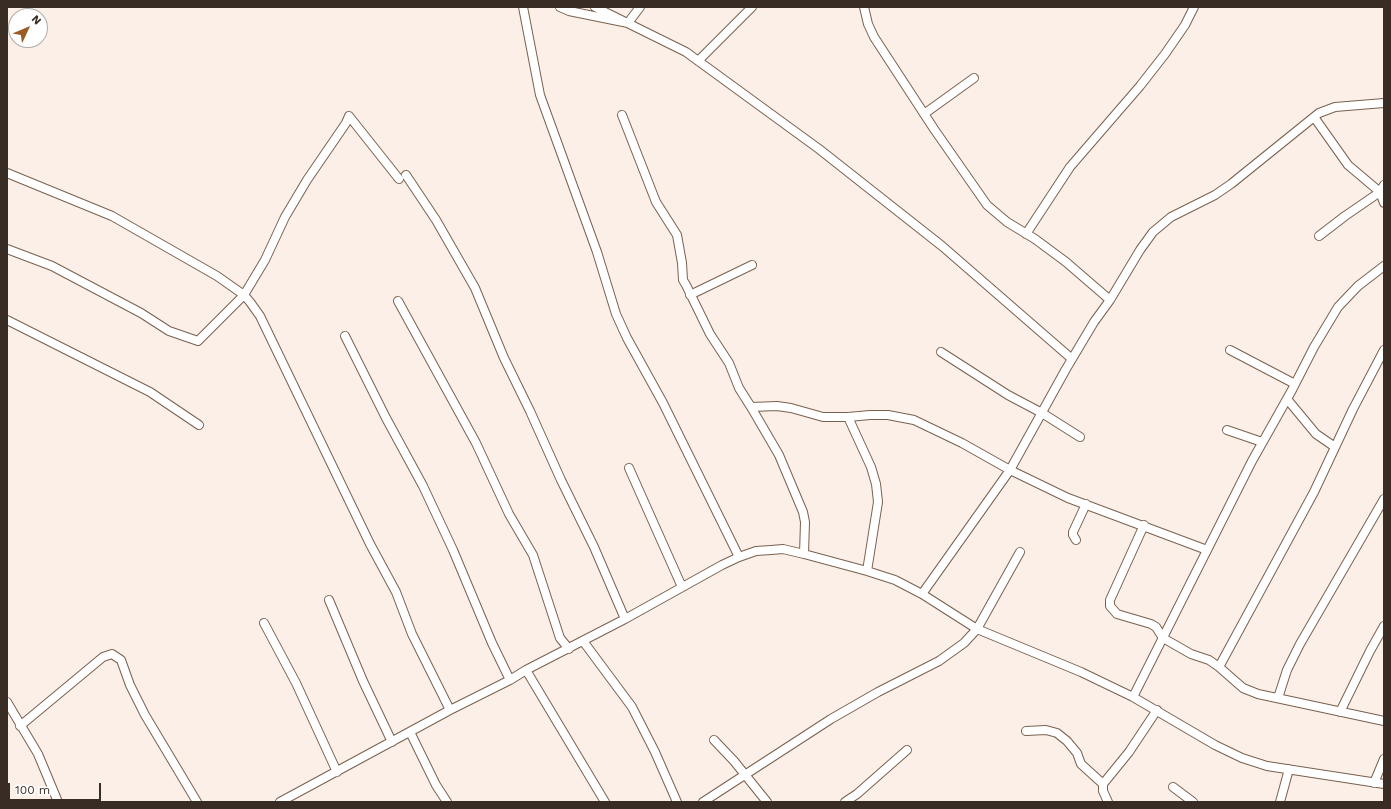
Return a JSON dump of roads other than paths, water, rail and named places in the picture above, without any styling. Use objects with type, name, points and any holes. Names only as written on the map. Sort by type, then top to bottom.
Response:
[{"type":"street","points":[[523,7],[540,96],[597,252],[616,314],[627,338],[663,403],[739,557]]},
{"type":"street","points":[[560,7],[568,11],[628,23],[640,7]]},
{"type":"street","points":[[595,7],[686,52],[819,149],[942,246],[1072,359]]},
{"type":"street","points":[[698,60],[752,7]]},
{"type":"street","points":[[864,7],[868,24],[874,37],[924,114],[987,206],[1007,222],[1066,262],[1110,300]]},
{"type":"street","points":[[1026,234],[1070,167],[1161,60],[1185,25],[1194,7]]},
{"type":"street","points":[[924,114],[974,78]]},
{"type":"street","points":[[922,594],[1010,470],[1094,322],[1110,300],[1140,250],[1153,232],[1171,217],[1215,195],[1231,184],[1319,113],[1335,107],[1384,103]]},
{"type":"street","points":[[622,115],[656,202],[677,235],[682,263],[683,280],[710,334],[729,363],[739,388],[779,455],[803,512],[805,522],[804,554]]},
{"type":"street","points":[[7,249],[52,266],[141,313],[168,330],[198,340],[244,295],[265,260],[285,217],[307,180],[346,123],[349,116],[402,177],[436,220],[475,288],[504,358],[594,547],[625,619]]},
{"type":"street","points":[[1314,117],[1348,165],[1380,192],[1384,203]]},
{"type":"street","points":[[7,173],[112,216],[217,276],[244,295],[260,316],[370,544],[396,592],[412,634],[450,710]]},
{"type":"street","points":[[1319,236],[1380,192],[1384,185]]},
{"type":"street","points":[[690,295],[752,265]]},
{"type":"street","points":[[1133,697],[1262,442],[1287,399],[1314,347],[1338,307],[1358,286],[1384,266]]},
{"type":"street","points":[[398,301],[476,443],[510,514],[533,555],[560,638],[569,649]]},
{"type":"street","points":[[7,320],[150,392],[199,425]]},
{"type":"street","points":[[345,336],[386,418],[423,486],[453,550],[492,643],[510,680]]},
{"type":"street","points":[[1230,350],[1295,384]]},
{"type":"street","points":[[1219,667],[1314,492],[1353,409],[1384,350]]},
{"type":"street","points":[[941,352],[1008,395],[1042,413],[1080,437]]},
{"type":"street","points":[[1287,399],[1316,434],[1335,447]]},
{"type":"street","points":[[751,407],[777,406],[792,408],[823,416],[848,417],[888,415],[914,420],[962,443],[1010,470],[1068,498],[1144,525],[1207,550]]},
{"type":"street","points":[[848,417],[871,467],[876,484],[878,502],[867,571]]},
{"type":"street","points":[[1227,430],[1262,442]]},
{"type":"street","points":[[629,468],[682,587]]},
{"type":"street","points":[[1278,698],[1287,670],[1300,644],[1384,499]]},
{"type":"street","points":[[1076,540],[1073,532],[1086,504]]},
{"type":"street","points":[[1144,525],[1110,600],[1110,606],[1117,614],[1151,624],[1156,627],[1163,638],[1191,654],[1210,660],[1243,688],[1258,694],[1384,721]]},
{"type":"street","points":[[280,802],[739,557],[756,551],[783,549],[867,571],[895,580],[922,594],[977,629],[1081,672],[1133,697],[1215,745],[1242,758],[1267,766],[1384,784]]},
{"type":"street","points":[[703,802],[832,719],[878,692],[939,661],[964,643],[977,629],[1020,552]]},
{"type":"street","points":[[329,600],[363,681],[392,742]]},
{"type":"street","points":[[264,623],[296,683],[337,772]]},
{"type":"street","points":[[1340,712],[1384,626]]},
{"type":"street","points":[[583,641],[632,707],[655,752],[677,802]]},
{"type":"street","points":[[20,726],[103,657],[112,654],[121,660],[130,685],[145,715],[197,802]]},
{"type":"street","points":[[526,670],[605,802]]},
{"type":"street","points":[[7,702],[38,754],[58,802]]},
{"type":"street","points":[[1108,802],[1103,791],[1103,784],[1129,752],[1157,710]]},
{"type":"street","points":[[1026,731],[1046,730],[1057,733],[1067,741],[1077,753],[1081,764],[1103,784]]},
{"type":"street","points":[[410,732],[436,785],[447,802]]},
{"type":"street","points":[[714,740],[767,802]]},
{"type":"street","points":[[845,802],[857,794],[907,750]]},
{"type":"street","points":[[1374,782],[1384,758]]},
{"type":"street","points":[[1280,802],[1289,769]]},
{"type":"street","points":[[1172,787],[1193,802]]}]
